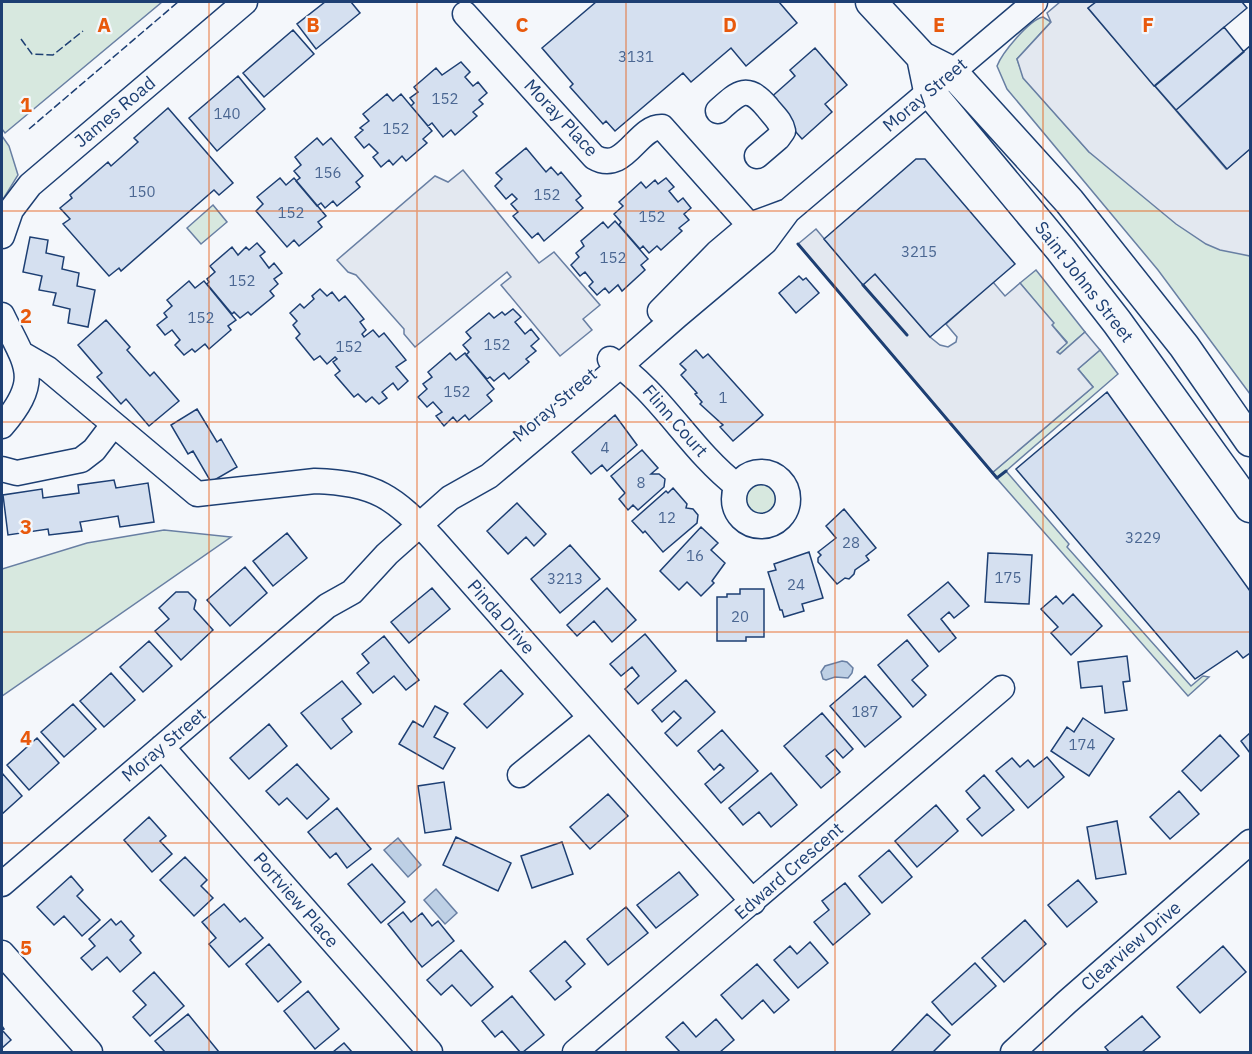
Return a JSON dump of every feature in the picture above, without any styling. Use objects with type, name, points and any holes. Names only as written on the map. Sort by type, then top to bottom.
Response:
[{"type":"main road","points":[[871,2],[922,57],[952,72],[1069,201],[1185,346],[1251,441]]},
{"type":"main road","name":"Saint Johns Street","points":[[922,57],[929,91],[1061,250],[1117,322],[1251,507]]},
{"type":"street","name":"James Road","points":[[2,236],[11,210],[30,186],[245,2]]},
{"type":"street","name":"Moray Street","points":[[2,884],[327,606],[352,592],[416,520],[496,470],[615,362],[655,316],[718,252],[757,233],[788,211],[1035,2]]},
{"type":"street","name":"Moray Place","points":[[465,14],[594,157],[603,161],[616,159],[651,130],[662,127],[757,233]]},
{"type":"street","points":[[718,111],[741,93],[748,92],[760,99],[781,123],[783,131],[778,138],[757,156]]},
{"type":"street","points":[[2,315],[22,354],[27,372],[27,386],[23,397],[2,426]]},
{"type":"street","points":[[2,469],[17,473],[81,460],[94,450],[113,425],[48,369],[22,354]]},
{"type":"street","name":"Flinn Court","points":[[615,362],[638,379],[715,466],[737,486]]},
{"type":"street","name":"Pinda Drive","points":[[113,425],[197,494],[315,481],[334,482],[356,484],[384,494],[405,509],[753,902]]},
{"type":"street","name":"Edward Crescent","points":[[575,1053],[1002,688]]},
{"type":"street","points":[[519,775],[590,718]]},
{"type":"street","name":"Portview Place","points":[[162,747],[430,1053]]},
{"type":"street","name":"Clearview Drive","points":[[1013,1053],[1067,1002],[1251,842]]},
{"type":"street","points":[[2,953],[90,1053]]},
{"type":"shaded area","points":[[2,2],[162,2],[5,133],[2,129]]},
{"type":"shaded area","points":[[1060,2],[1096,2],[1088,8],[1226,169],[1250,149],[1250,256],[1220,250],[1206,244],[1176,224],[1089,152],[1023,78],[1017,59],[1051,22],[1047,13]]},
{"type":"shaded area","points":[[1043,17],[1051,22],[1017,59],[1024,78],[1089,152],[1250,256],[1250,394],[1158,270],[1007,89],[997,66],[1000,60],[1024,30]]},
{"type":"shaded area","points":[[2,136],[9,146],[18,175],[2,201]]},
{"type":"shaded area","points":[[463,170],[539,263],[554,252],[600,305],[583,319],[592,330],[560,356],[501,285],[511,277],[507,272],[415,347],[404,334],[404,329],[356,275],[348,272],[337,260],[435,176],[448,182]]},
{"type":"shaded area","points":[[213,205],[227,222],[201,244],[187,228]]},
{"type":"shaded area","points":[[816,229],[862,284],[875,274],[930,337],[940,345],[948,347],[956,342],[957,337],[946,324],[993,282],[1005,296],[1020,283],[1054,323],[1052,325],[1067,343],[1057,352],[1060,354],[1085,332],[1100,350],[1078,369],[1093,387],[992,473],[798,244]]},
{"type":"shaded area","points":[[1036,270],[1085,332],[1060,354],[1057,352],[1067,342],[1020,283]]},
{"type":"shaded area","points":[[1100,350],[1118,374],[1006,471],[1069,544],[1067,547],[1191,686],[1203,676],[1209,677],[1188,696],[992,473],[1093,387],[1078,369]]},
{"type":"shaded area","points":[[762,483],[773,488],[778,499],[773,510],[762,515],[751,510],[746,499],[751,488]]},
{"type":"shaded area","points":[[164,530],[231,537],[2,696],[2,569],[87,543]]},
{"type":"water","points":[[842,661],[847,662],[853,668],[848,678],[823,679],[821,672],[825,666]]},
{"type":"water","points":[[398,838],[421,865],[408,877],[384,850]]},
{"type":"water","points":[[436,889],[457,913],[445,924],[424,900]]},
{"type":"building","points":[[325,2],[351,2],[360,13],[316,49],[297,24]]},
{"type":"building","points":[[596,2],[779,2],[797,23],[746,66],[731,48],[691,82],[683,73],[615,131],[606,121],[603,124],[570,87],[573,84],[542,48]]},
{"type":"building","points":[[1096,2],[1242,2],[1247,8],[1154,86],[1088,8]]},
{"type":"building","points":[[1224,27],[1244,52],[1176,110],[1155,86]]},
{"type":"building","points":[[293,30],[314,54],[264,97],[243,73]]},
{"type":"building","points":[[1250,46],[1250,149],[1227,169],[1176,110]]},
{"type":"building","points":[[815,48],[847,85],[825,104],[832,112],[802,139],[768,100],[795,76],[790,70]]},
{"type":"building","points":[[461,62],[470,72],[465,77],[473,86],[478,82],[487,93],[479,100],[483,104],[473,112],[477,116],[455,135],[451,130],[443,137],[432,123],[428,126],[411,106],[414,103],[410,98],[418,92],[414,87],[436,68],[442,75]]},
{"type":"building","points":[[238,76],[265,109],[217,151],[189,118]]},
{"type":"building","points":[[387,94],[393,101],[401,94],[432,131],[423,139],[427,143],[406,161],[402,156],[393,165],[389,160],[381,167],[373,157],[378,153],[369,144],[364,148],[355,137],[363,130],[360,128],[369,121],[363,114]]},
{"type":"building","points":[[168,108],[233,183],[219,195],[214,190],[121,271],[119,268],[109,276],[63,224],[70,219],[60,208],[72,198],[70,195],[108,162],[111,166],[138,142],[134,138]]},
{"type":"building","points":[[317,138],[323,145],[331,138],[363,176],[356,182],[360,187],[337,206],[333,201],[325,208],[321,203],[317,206],[296,181],[300,178],[294,171],[301,165],[295,157]]},
{"type":"building","points":[[526,148],[546,172],[551,167],[558,175],[561,172],[581,196],[576,200],[583,208],[544,241],[538,233],[532,238],[513,216],[518,212],[511,204],[517,199],[512,194],[506,199],[495,186],[502,179],[496,173]]},
{"type":"building","points":[[916,159],[925,159],[1015,264],[930,337],[875,274],[863,285],[824,239]]},
{"type":"building","points":[[280,178],[286,185],[294,178],[326,216],[318,222],[322,227],[299,246],[294,240],[287,247],[256,211],[263,204],[257,197]]},
{"type":"building","points":[[666,178],[674,187],[669,191],[678,202],[683,198],[691,208],[684,214],[689,220],[679,228],[682,231],[661,250],[657,246],[649,253],[643,246],[640,249],[619,225],[621,222],[614,214],[623,206],[619,202],[641,182],[646,188],[655,180],[658,184]]},
{"type":"building","points":[[615,221],[648,259],[641,265],[645,270],[622,291],[618,285],[609,293],[605,288],[597,295],[589,286],[593,282],[585,272],[580,276],[571,265],[579,257],[576,253],[584,246],[581,241],[603,222],[608,228]]},
{"type":"building","points":[[30,237],[48,240],[46,253],[64,257],[62,269],[79,273],[77,286],[95,290],[88,327],[68,323],[70,309],[53,305],[56,293],[39,290],[42,276],[23,272]]},
{"type":"building","points":[[257,243],[265,252],[260,256],[269,268],[274,263],[282,273],[274,279],[278,284],[270,291],[274,296],[251,315],[248,312],[240,318],[234,312],[232,314],[207,284],[209,282],[207,279],[215,272],[210,266],[232,247],[238,255],[246,247],[249,250]]},
{"type":"building","points":[[799,276],[803,280],[806,278],[819,293],[796,313],[779,293]]},
{"type":"building","points":[[189,281],[195,288],[204,281],[236,320],[228,326],[231,330],[209,349],[205,344],[195,352],[192,349],[184,355],[175,345],[180,340],[172,330],[165,335],[157,325],[167,317],[164,313],[172,306],[167,300]]},
{"type":"building","points":[[320,289],[327,296],[332,292],[339,301],[345,296],[364,319],[360,322],[366,330],[362,334],[364,337],[373,330],[379,337],[384,333],[406,360],[396,367],[408,381],[398,390],[393,383],[382,392],[387,398],[379,404],[372,397],[366,402],[358,394],[354,397],[335,375],[340,371],[333,362],[337,359],[335,357],[327,364],[320,356],[314,360],[296,338],[300,334],[293,325],[297,321],[290,313],[300,304],[304,308],[314,299],[312,296]]},
{"type":"building","points":[[513,309],[521,317],[515,322],[525,334],[531,329],[539,339],[531,346],[536,351],[526,359],[529,362],[509,379],[504,373],[494,381],[490,377],[487,379],[466,355],[469,352],[463,345],[471,338],[466,332],[489,313],[494,318],[502,312],[505,315]]},
{"type":"building","points":[[106,320],[130,347],[127,350],[150,376],[154,372],[179,401],[149,426],[126,399],[121,404],[97,377],[102,373],[78,345]]},
{"type":"building","points":[[696,350],[703,358],[708,354],[763,415],[733,441],[720,427],[723,425],[700,404],[702,402],[695,394],[697,393],[681,375],[686,370],[680,364]]},
{"type":"building","points":[[450,353],[456,360],[465,353],[494,389],[487,395],[492,401],[469,420],[465,415],[457,422],[453,417],[444,426],[436,416],[442,412],[433,402],[427,407],[418,397],[427,389],[423,384],[432,377],[428,372]]},
{"type":"building","points":[[1107,392],[1250,591],[1250,653],[1243,658],[1237,651],[1195,679],[1016,469]]},
{"type":"building","points":[[197,409],[217,442],[221,439],[237,467],[211,482],[193,451],[188,454],[171,425]]},
{"type":"building","points":[[615,415],[637,445],[607,471],[602,465],[591,474],[572,452]]},
{"type":"building","points":[[642,450],[658,468],[651,474],[659,474],[665,479],[664,487],[638,510],[633,505],[628,510],[619,499],[625,493],[611,476]]},
{"type":"building","points":[[114,480],[116,488],[148,483],[154,522],[120,527],[118,516],[80,522],[82,531],[49,535],[48,529],[8,535],[3,495],[42,489],[43,498],[79,493],[78,485]]},
{"type":"building","points":[[673,488],[687,504],[686,508],[693,509],[698,515],[697,523],[663,552],[645,531],[643,533],[632,521],[666,491],[668,493]]},
{"type":"building","points":[[517,503],[546,534],[534,546],[526,537],[508,554],[487,531]]},
{"type":"building","points":[[844,509],[876,548],[866,556],[869,560],[855,570],[849,579],[845,578],[837,584],[818,562],[821,555],[818,552],[836,538],[826,526]]},
{"type":"building","points":[[701,527],[718,543],[711,550],[725,563],[712,581],[714,583],[701,596],[687,582],[679,590],[660,571]]},
{"type":"building","points":[[287,533],[307,558],[273,586],[253,561]]},
{"type":"building","points":[[570,545],[600,579],[560,613],[531,579]]},
{"type":"building","points":[[809,552],[823,598],[802,604],[804,611],[784,617],[768,572],[776,570],[774,564]]},
{"type":"building","points":[[988,553],[1032,555],[1029,604],[985,602]]},
{"type":"building","points":[[245,567],[267,593],[230,626],[207,600]]},
{"type":"building","points":[[948,582],[969,606],[954,618],[949,612],[941,619],[956,638],[939,652],[908,615]]},
{"type":"building","points":[[432,588],[450,609],[409,643],[391,622]]},
{"type":"building","points":[[607,588],[636,620],[612,642],[594,621],[577,636],[567,625]]},
{"type":"building","points":[[740,589],[764,589],[764,637],[746,637],[746,641],[717,641],[717,597],[740,594]]},
{"type":"building","points":[[176,592],[188,592],[196,600],[194,609],[213,630],[181,660],[155,631],[169,619],[159,608]]},
{"type":"building","points":[[1073,594],[1102,626],[1071,655],[1051,633],[1058,627],[1041,609],[1056,596],[1063,604]]},
{"type":"building","points":[[645,634],[676,671],[638,704],[625,689],[639,676],[632,667],[621,676],[610,664]]},
{"type":"building","points":[[384,636],[419,680],[406,690],[394,676],[373,693],[357,673],[369,663],[362,654]]},
{"type":"building","points":[[907,640],[928,666],[912,680],[926,695],[913,707],[878,665]]},
{"type":"building","points":[[149,641],[172,666],[143,692],[120,667]]},
{"type":"building","points":[[1127,656],[1130,681],[1123,682],[1127,710],[1105,713],[1102,686],[1081,688],[1078,662]]},
{"type":"building","points":[[501,670],[523,694],[487,728],[464,704]]},
{"type":"building","points":[[111,673],[135,700],[104,727],[80,701]]},
{"type":"building","points":[[865,676],[901,717],[865,747],[830,706]]},
{"type":"building","points":[[686,680],[715,712],[677,746],[665,733],[681,718],[674,711],[662,722],[652,710]]},
{"type":"building","points":[[342,681],[361,704],[342,719],[352,732],[331,749],[301,713]]},
{"type":"building","points":[[73,704],[96,729],[64,757],[41,732]]},
{"type":"building","points":[[435,706],[448,713],[434,737],[455,748],[443,769],[399,744],[413,721],[423,727]]},
{"type":"building","points":[[822,713],[853,749],[843,758],[835,749],[826,756],[840,772],[821,788],[784,746]]},
{"type":"building","points":[[1083,718],[1114,739],[1089,776],[1051,751],[1067,727],[1074,732]]},
{"type":"building","points":[[269,724],[287,746],[249,779],[230,758]]},
{"type":"building","points":[[722,730],[758,771],[721,803],[705,784],[724,768],[720,764],[714,770],[698,751]]},
{"type":"building","points":[[1250,733],[1250,753],[1241,741]]},
{"type":"building","points":[[1220,735],[1239,756],[1201,791],[1182,771]]},
{"type":"building","points":[[37,738],[59,763],[29,790],[7,765]]},
{"type":"building","points":[[1047,757],[1064,777],[1028,808],[996,771],[1012,758],[1020,767],[1028,760],[1034,767]]},
{"type":"building","points":[[297,764],[329,799],[307,819],[287,798],[279,805],[266,791]]},
{"type":"building","points":[[2,773],[22,796],[2,814]]},
{"type":"building","points":[[771,773],[797,805],[771,827],[759,812],[743,825],[729,808]]},
{"type":"building","points":[[984,775],[1014,810],[982,836],[967,819],[980,808],[966,791]]},
{"type":"building","points":[[444,782],[451,829],[425,833],[418,786]]},
{"type":"building","points":[[1179,791],[1199,814],[1170,839],[1150,817]]},
{"type":"building","points":[[608,794],[628,816],[590,849],[570,827]]},
{"type":"building","points":[[936,805],[958,831],[917,867],[895,841]]},
{"type":"building","points":[[337,808],[371,849],[347,868],[336,853],[330,858],[308,832]]},
{"type":"building","points":[[149,817],[166,836],[160,841],[172,854],[152,872],[124,840]]},
{"type":"building","points":[[1117,821],[1126,874],[1096,879],[1087,827]]},
{"type":"building","points":[[456,837],[511,863],[498,891],[443,865]]},
{"type":"building","points":[[562,842],[573,874],[532,888],[521,856]]},
{"type":"building","points":[[889,850],[912,877],[882,903],[859,876]]},
{"type":"building","points":[[185,857],[207,880],[201,886],[213,898],[194,916],[160,880]]},
{"type":"building","points":[[372,864],[405,902],[381,923],[348,884]]},
{"type":"building","points":[[679,872],[698,895],[656,928],[637,905]]},
{"type":"building","points":[[71,876],[83,890],[77,896],[100,920],[82,936],[64,916],[54,925],[37,907]]},
{"type":"building","points":[[1078,880],[1097,902],[1067,927],[1048,905]]},
{"type":"building","points":[[845,883],[870,914],[833,945],[814,922],[829,910],[822,901]]},
{"type":"building","points":[[224,904],[240,922],[245,918],[263,938],[229,967],[209,944],[216,938],[202,922]]},
{"type":"building","points":[[626,907],[648,933],[608,965],[587,939]]},
{"type":"building","points":[[403,912],[411,922],[422,913],[432,926],[438,921],[454,941],[422,967],[388,924]]},
{"type":"building","points":[[111,919],[116,925],[121,921],[134,936],[130,940],[141,953],[120,972],[107,957],[92,970],[81,958],[95,946],[89,939]]},
{"type":"building","points":[[1025,920],[1046,944],[1004,982],[982,958]]},
{"type":"building","points":[[565,941],[585,964],[566,981],[571,987],[555,1000],[530,971]]},
{"type":"building","points":[[810,942],[828,963],[798,988],[774,960],[790,946],[797,954]]},
{"type":"building","points":[[269,944],[301,982],[278,1002],[246,964]]},
{"type":"building","points":[[1223,946],[1246,972],[1200,1013],[1177,987]]},
{"type":"building","points":[[461,950],[493,987],[471,1006],[452,985],[441,995],[427,980]]},
{"type":"building","points":[[975,963],[996,986],[952,1025],[932,1002]]},
{"type":"building","points":[[757,964],[789,1000],[774,1013],[763,1000],[742,1019],[721,995]]},
{"type":"building","points":[[154,972],[184,1006],[150,1036],[133,1017],[146,1005],[133,991]]},
{"type":"building","points":[[308,991],[339,1029],[315,1049],[284,1011]]},
{"type":"building","points":[[512,996],[544,1035],[523,1052],[520,1052],[502,1031],[495,1037],[482,1021]]},
{"type":"building","points":[[188,1014],[219,1052],[165,1052],[155,1041]]},
{"type":"building","points":[[927,1014],[950,1035],[933,1052],[891,1052]]},
{"type":"building","points":[[1142,1016],[1160,1037],[1142,1052],[1109,1052],[1105,1047]]},
{"type":"building","points":[[716,1019],[734,1040],[720,1052],[680,1052],[666,1037],[683,1022],[696,1037]]},
{"type":"building","points":[[2,1030],[11,1040],[2,1048]]},
{"type":"building","points":[[344,1043],[352,1052],[333,1052]]},
{"type":"fence","points":[[29,129],[178,2]]},
{"type":"fence","points":[[21,39],[32,54],[53,55],[83,31]]},
{"type":"wall","points":[[798,244],[997,478],[1006,471]]},
{"type":"wall","points":[[863,285],[907,335]]}]
